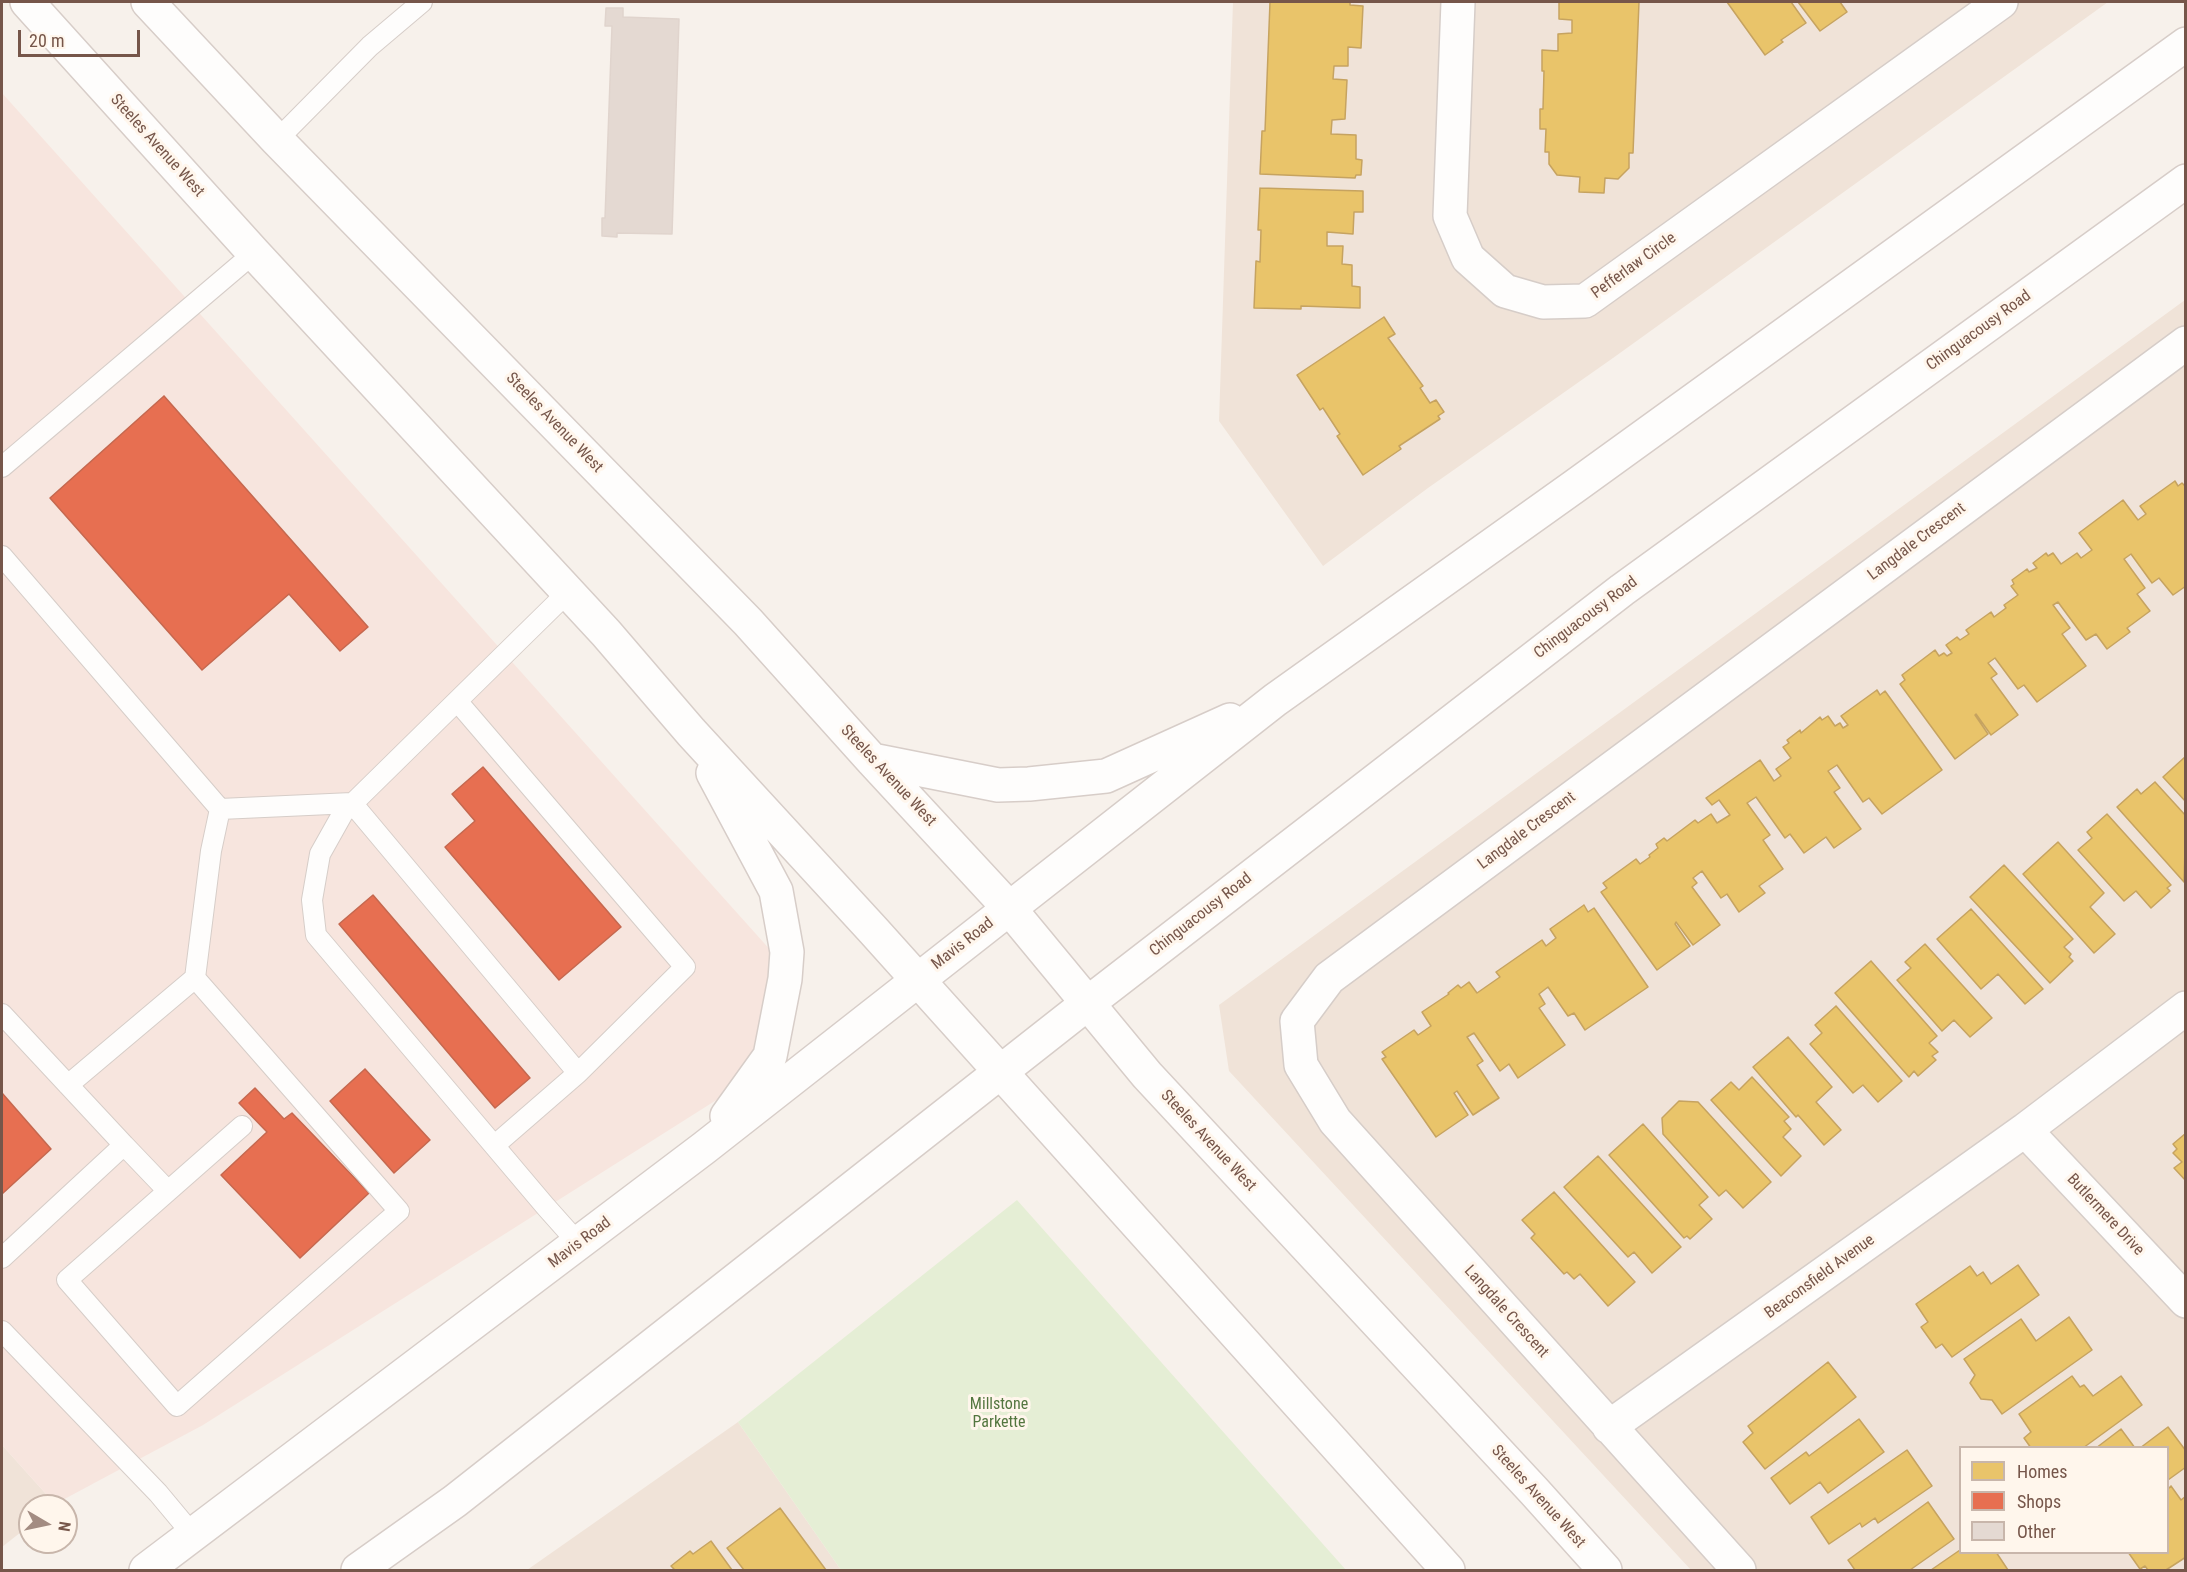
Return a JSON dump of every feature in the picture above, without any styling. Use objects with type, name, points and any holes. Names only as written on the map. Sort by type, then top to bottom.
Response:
[{"type":"main road","name":"Steeles Avenue West","points":[[27,2],[254,253],[568,592],[691,732],[1448,1570]]},
{"type":"main road","name":"Steeles Avenue West","points":[[148,2],[277,140],[748,622],[1009,908],[1147,1075],[1605,1570]]},
{"type":"main road","name":"Pefferlaw Circle","points":[[1458,2],[1450,216],[1468,258],[1505,291],[1543,302],[1585,301],[2001,2]]},
{"type":"main road","points":[[1009,908],[1275,700],[2186,44]]},
{"type":"main road","name":"Chinguacousy Road","points":[[1000,1072],[1622,590],[2186,181]]},
{"type":"main road","name":"Langdale Crescent","points":[[1609,1428],[1335,1121],[1301,1065],[1297,1021],[1329,978],[2186,343]]},
{"type":"main road","points":[[872,760],[998,785],[1106,776],[1275,700]]},
{"type":"main road","points":[[691,732],[776,891],[786,952],[785,979],[770,1056],[704,1148]]},
{"type":"main road","name":"Mavis Road","points":[[146,1570],[579,1244],[1009,908]]},
{"type":"main road","name":"Beaconsfield Avenue","points":[[1609,1428],[2025,1130],[2186,1008]]},
{"type":"main road","points":[[358,1570],[455,1501],[1000,1072]]},
{"type":"main road","name":"Butlermere Drive","points":[[2025,1130],[2186,1301]]},
{"type":"main road","points":[[1609,1428],[1739,1570]]},
{"type":"lane","points":[[277,140],[370,46],[422,2]]},
{"type":"lane","points":[[2,467],[254,253]]},
{"type":"lane","points":[[2,556],[220,809]]},
{"type":"lane","points":[[568,592],[343,813],[320,854],[312,900],[316,935],[579,1244]]},
{"type":"lane","points":[[457,701],[685,967],[578,1073],[495,1145]]},
{"type":"lane","points":[[220,809],[352,803]]},
{"type":"lane","points":[[352,803],[578,1073]]},
{"type":"lane","points":[[68,1085],[195,978],[211,852],[220,809]]},
{"type":"lane","points":[[195,978],[399,1211],[177,1406],[67,1280],[242,1126]]},
{"type":"lane","points":[[2,1014],[168,1191]]},
{"type":"lane","points":[[2,1258],[124,1145]]},
{"type":"lane","points":[[2,1331],[158,1493],[193,1535]]},
{"type":"shaded area","points":[[1233,2],[2108,2],[1613,358],[1428,488],[1323,566],[1219,421]]},
{"type":"shaded area","points":[[2,93],[799,982],[778,1061],[203,1425],[74,1494],[46,1494],[2,1445]]},
{"type":"shaded area","points":[[2185,300],[2185,1570],[1691,1570],[1229,1071],[1219,1005]]},
{"type":"shaded area","points":[[738,1422],[841,1570],[527,1570]]},
{"type":"shaded area","points":[[2,1445],[46,1494],[18,1494],[18,1534],[2,1547]]},
{"type":"green space","name":"Millstone Parkette","points":[[1017,1200],[1346,1570],[841,1570],[738,1422]]},
{"type":"building: Homes","points":[[1270,2],[1350,2],[1350,5],[1363,6],[1361,48],[1348,47],[1348,66],[1334,66],[1333,79],[1347,80],[1345,119],[1332,120],[1331,134],[1356,135],[1356,159],[1362,160],[1361,175],[1356,175],[1355,178],[1260,174],[1262,131],[1265,131]]},
{"type":"building: Homes","points":[[1559,2],[1639,2],[1633,153],[1629,153],[1629,168],[1618,179],[1605,178],[1604,193],[1579,192],[1580,177],[1557,175],[1549,164],[1549,152],[1545,152],[1546,129],[1540,129],[1544,71],[1542,71],[1542,50],[1558,51],[1558,34],[1572,33],[1572,20],[1559,19]]},
{"type":"building: Homes","points":[[1727,2],[1791,2],[1806,23],[1781,40],[1783,42],[1765,55]]},
{"type":"building: Homes","points":[[1798,2],[1840,2],[1847,12],[1820,31]]},
{"type":"building: Homes","points":[[1260,188],[1363,191],[1363,212],[1354,212],[1353,234],[1327,232],[1327,246],[1343,246],[1342,264],[1352,265],[1352,286],[1360,287],[1360,308],[1301,306],[1301,309],[1254,308],[1256,261],[1260,262],[1261,230],[1258,230]]},
{"type":"building: Homes","points":[[1384,317],[1395,334],[1388,338],[1423,386],[1420,388],[1430,403],[1436,400],[1444,412],[1438,416],[1440,419],[1399,446],[1401,449],[1363,475],[1337,436],[1340,434],[1323,408],[1320,410],[1297,375]]},
{"type":"building: Homes","points":[[2175,481],[2178,486],[2182,483],[2186,487],[2186,586],[2173,595],[2159,578],[2152,583],[2131,554],[2124,559],[2145,588],[2137,594],[2150,611],[2127,628],[2130,632],[2107,649],[2096,634],[2086,640],[2058,602],[2053,605],[2070,628],[2062,634],[2086,666],[2037,702],[2024,685],[2018,689],[1995,658],[1988,663],[1997,674],[1991,678],[2018,715],[1991,735],[1976,714],[1988,734],[1955,759],[1900,684],[1905,680],[1902,675],[1935,650],[1939,656],[1952,653],[1946,645],[1957,637],[1960,640],[1969,634],[1966,630],[1991,612],[1994,617],[2006,608],[2004,605],[2018,595],[2011,586],[2014,584],[2012,580],[2027,569],[2029,572],[2037,568],[2033,563],[2046,553],[2048,556],[2053,553],[2061,564],[2077,553],[2081,558],[2092,550],[2079,533],[2123,500],[2138,520],[2146,514],[2140,506]]},
{"type":"building: Homes","points":[[1877,690],[1880,695],[1885,691],[1942,770],[1882,814],[1869,798],[1863,802],[1837,765],[1828,771],[1840,788],[1834,792],[1861,829],[1834,848],[1826,837],[1804,853],[1790,834],[1785,838],[1756,797],[1747,803],[1770,835],[1763,840],[1783,869],[1759,886],[1765,893],[1739,912],[1727,894],[1721,898],[1702,871],[1693,878],[1697,883],[1692,887],[1720,925],[1693,945],[1676,922],[1675,924],[1690,946],[1657,970],[1601,892],[1607,888],[1603,883],[1636,859],[1640,864],[1658,848],[1656,844],[1664,838],[1667,841],[1695,820],[1698,823],[1711,814],[1717,823],[1730,815],[1719,800],[1712,805],[1706,798],[1760,760],[1774,781],[1781,776],[1776,769],[1791,758],[1783,747],[1789,743],[1787,740],[1800,730],[1801,733],[1820,717],[1822,720],[1828,716],[1835,726],[1840,723],[1843,728],[1848,725],[1841,716]]},
{"type":"building: Homes","points":[[2186,756],[2186,802],[2163,777]]},
{"type":"building: Homes","points":[[2155,782],[2186,816],[2184,882],[2117,807],[2137,789],[2141,794]]},
{"type":"building: Homes","points":[[2107,814],[2171,885],[2167,888],[2170,891],[2151,908],[2136,891],[2124,901],[2078,850],[2092,838],[2087,832]]},
{"type":"building: Homes","points":[[2058,842],[2104,893],[2090,907],[2115,934],[2094,953],[2023,874]]},
{"type":"building: Homes","points":[[2004,865],[2073,939],[2064,947],[2071,954],[2069,957],[2073,961],[2050,983],[1970,897]]},
{"type":"building: Homes","points":[[1584,905],[1588,912],[1594,908],[1648,987],[1585,1030],[1574,1013],[1568,1016],[1548,987],[1539,994],[1545,1004],[1539,1008],[1565,1045],[1518,1078],[1509,1064],[1500,1071],[1474,1033],[1467,1037],[1483,1061],[1477,1065],[1499,1098],[1473,1115],[1457,1091],[1454,1093],[1468,1115],[1436,1137],[1382,1059],[1386,1057],[1382,1052],[1414,1030],[1418,1035],[1431,1026],[1422,1012],[1449,994],[1458,985],[1461,988],[1469,982],[1477,993],[1500,977],[1496,972],[1542,940],[1546,946],[1556,938],[1550,929]]},
{"type":"building: Homes","points":[[1971,909],[2043,989],[2025,1004],[1998,974],[1981,989],[1937,939]]},
{"type":"building: Homes","points":[[1925,944],[1992,1018],[1970,1037],[1954,1020],[1942,1031],[1897,980],[1911,968],[1905,962]]},
{"type":"building: Homes","points":[[1871,961],[1937,1036],[1929,1043],[1938,1052],[1932,1056],[1936,1060],[1918,1076],[1914,1071],[1909,1077],[1835,993]]},
{"type":"building: Homes","points":[[1836,1006],[1902,1081],[1878,1102],[1863,1085],[1853,1093],[1810,1044],[1822,1033],[1815,1025]]},
{"type":"building: Homes","points":[[1788,1037],[1832,1087],[1816,1102],[1841,1130],[1824,1145],[1798,1115],[1796,1117],[1753,1067]]},
{"type":"building: Homes","points":[[1752,1077],[1789,1117],[1784,1121],[1791,1129],[1783,1137],[1801,1156],[1781,1176],[1711,1100],[1731,1082],[1739,1090]]},
{"type":"building: Homes","points":[[1679,1101],[1698,1102],[1771,1182],[1743,1208],[1726,1190],[1719,1196],[1663,1134],[1662,1118]]},
{"type":"building: Homes","points":[[1643,1124],[1708,1197],[1699,1205],[1712,1219],[1690,1239],[1687,1236],[1684,1238],[1609,1155]]},
{"type":"building: Homes","points":[[2186,1133],[2186,1181],[2174,1168],[2182,1162],[2173,1153],[2177,1149],[2173,1144]]},
{"type":"building: Homes","points":[[1598,1156],[1681,1247],[1652,1273],[1634,1252],[1628,1257],[1564,1187]]},
{"type":"building: Homes","points":[[1554,1192],[1635,1282],[1608,1306],[1580,1274],[1574,1279],[1567,1272],[1564,1274],[1531,1238],[1535,1234],[1522,1220]]},
{"type":"building: Homes","points":[[2018,1265],[2039,1295],[1952,1357],[1942,1344],[1936,1348],[1921,1327],[1928,1322],[1916,1304],[1970,1266],[1977,1276],[1983,1272],[1991,1284]]},
{"type":"building: Homes","points":[[2069,1317],[2092,1350],[2002,1414],[1992,1400],[1981,1399],[1970,1383],[1975,1375],[1964,1359],[2021,1319],[2036,1341]]},
{"type":"building: Homes","points":[[1828,1362],[1856,1397],[1765,1469],[1743,1442],[1753,1433],[1748,1426]]},
{"type":"building: Homes","points":[[2072,1376],[2080,1387],[2084,1385],[2093,1396],[2121,1376],[2142,1405],[2086,1446],[2030,1446],[2024,1438],[2031,1432],[2019,1414]]},
{"type":"building: Homes","points":[[1859,1419],[1884,1452],[1828,1493],[1820,1482],[1790,1504],[1771,1478],[1806,1452],[1809,1456]]},
{"type":"building: Homes","points":[[2168,1427],[2186,1451],[2186,1467],[2169,1479],[2169,1446],[2143,1446]]},
{"type":"building: Homes","points":[[2121,1429],[2134,1446],[2099,1446]]},
{"type":"building: Homes","points":[[1907,1450],[1932,1486],[1878,1523],[1875,1518],[1862,1527],[1860,1523],[1829,1544],[1811,1517]]},
{"type":"building: Homes","points":[[2171,1486],[2181,1500],[2186,1496],[2186,1557],[2166,1570],[2148,1570],[2145,1566],[2140,1569],[2129,1554],[2169,1554],[2169,1488]]},
{"type":"building: Homes","points":[[1928,1502],[1954,1539],[1910,1570],[1855,1570],[1848,1560]]},
{"type":"building: Homes","points":[[780,1508],[826,1570],[744,1570],[727,1548]]},
{"type":"building: Homes","points":[[711,1541],[732,1570],[672,1570],[674,1569],[671,1566],[690,1551],[693,1554]]},
{"type":"building: Homes","points":[[1959,1551],[1959,1554],[1997,1554],[2008,1570],[1931,1570]]},
{"type":"building: Shops","points":[[164,396],[368,627],[340,651],[289,594],[202,670],[50,498]]},
{"type":"building: Shops","points":[[483,767],[621,927],[559,980],[445,847],[475,821],[452,794]]},
{"type":"building: Shops","points":[[373,895],[530,1078],[495,1108],[339,924]]},
{"type":"building: Shops","points":[[365,1069],[430,1140],[394,1173],[330,1101]]},
{"type":"building: Shops","points":[[255,1088],[284,1119],[292,1113],[369,1193],[300,1258],[221,1175],[267,1132],[239,1103]]},
{"type":"building: Shops","points":[[2,1093],[51,1149],[2,1194]]},
{"type":"building: Other","points":[[606,8],[623,8],[623,17],[679,19],[672,234],[617,233],[617,237],[602,236],[602,218],[605,218],[612,26],[605,26]]}]
